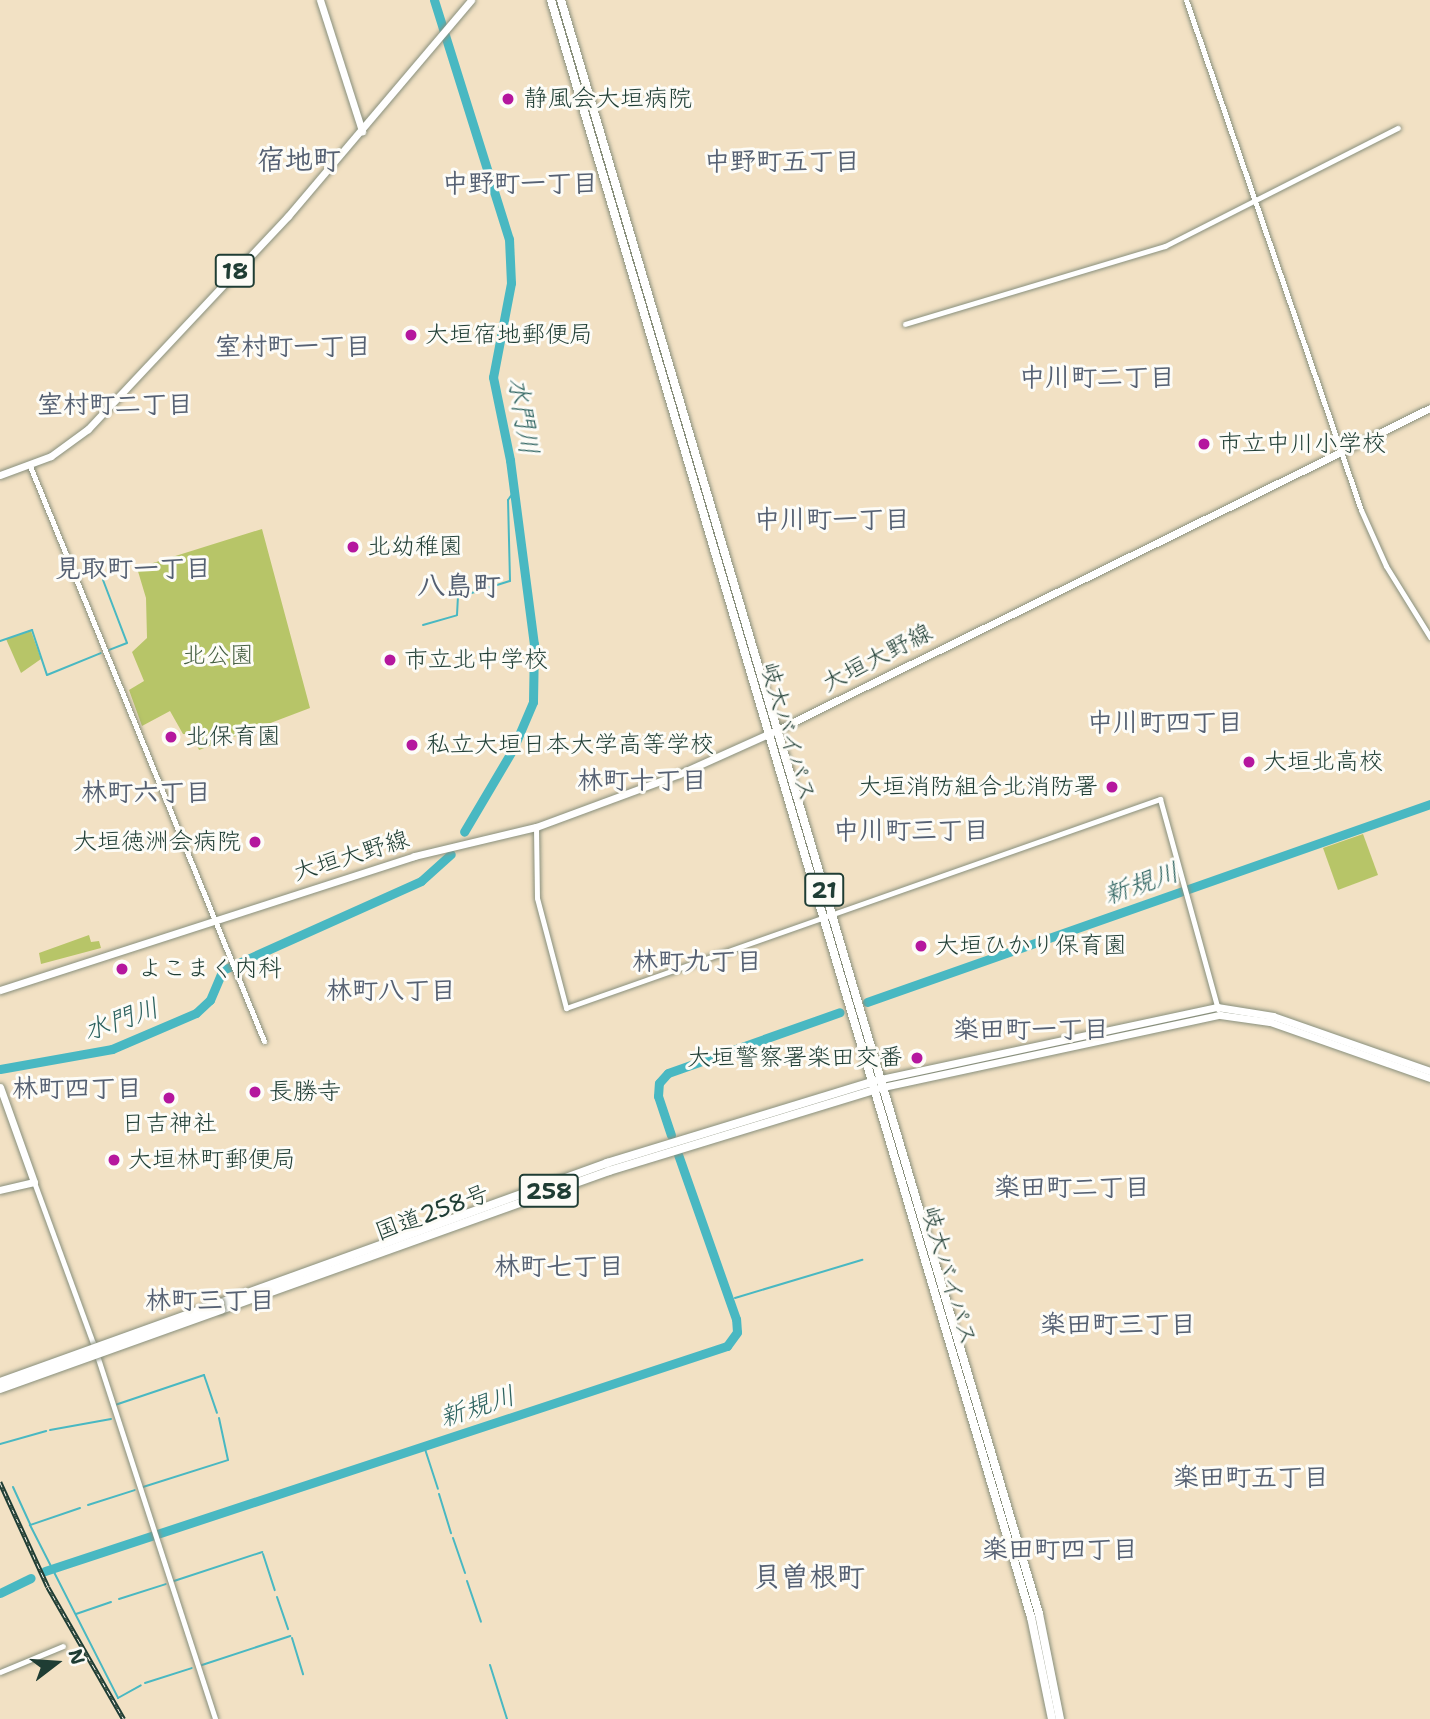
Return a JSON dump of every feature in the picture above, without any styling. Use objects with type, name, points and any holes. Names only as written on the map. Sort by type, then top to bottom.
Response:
[{"type":"highway","name":"岐大バイパス","points":[[551,0],[574,62],[877,1085],[1031,1617],[1052,1719]]},
{"type":"highway","name":"岐大バイパス","points":[[561,0],[574,62]]},
{"type":"highway","name":"岐大バイパス","points":[[877,1085],[1046,1640],[1060,1719]]},
{"type":"highway","name":"国道258号","points":[[0,1389],[607,1163],[877,1085]]},
{"type":"highway","name":"国道258号","points":[[0,1382],[220,1306]]},
{"type":"main road","points":[[320,0],[362,131]]},
{"type":"main road","name":"18","points":[[0,475],[30,466],[88,429],[362,131],[440,33],[471,0]]},
{"type":"main road","name":"大垣大野線","points":[[0,990],[215,917],[455,844],[536,827],[679,774],[773,732],[1430,408]]},
{"type":"main road","points":[[1219,1011],[1270,1022],[1430,1078]]},
{"type":"main road","points":[[877,1085],[1219,1011],[1273,1016],[1430,1070]]},
{"type":"main road","points":[[0,1087],[34,1182],[0,1190]]},
{"type":"street","points":[[1186,0],[1339,452],[1386,566],[1430,636]]},
{"type":"street","points":[[905,324],[1165,246],[1398,128]]},
{"type":"street","points":[[30,466],[235,964],[264,1041]]},
{"type":"street","points":[[536,827],[537,898],[566,1008],[1160,799],[1219,1011]]},
{"type":"street","points":[[34,1182],[215,1719]]},
{"type":"street","points":[[0,1672],[63,1646]]},
{"type":"green space","name":"北公園","points":[[262,529],[310,708],[199,750],[192,734],[183,734],[170,711],[142,726],[129,690],[144,681],[132,652],[147,638],[146,598],[137,568]]},
{"type":"green space","points":[[31,631],[41,659],[21,673],[6,639]]},
{"type":"green space","points":[[1363,834],[1378,875],[1338,890],[1323,848]]},
{"type":"green space","points":[[89,935],[91,942],[99,941],[101,948],[41,964],[39,953]]},
{"type":"waterway","name":"水門川","points":[[434,0],[509,239],[511,283],[493,377],[510,460],[534,644],[533,702],[513,749],[464,832]]},
{"type":"waterway","points":[[462,596],[510,581],[508,500],[513,493]]},
{"type":"waterway","points":[[103,580],[127,643],[109,650]]},
{"type":"waterway","points":[[423,625],[457,615],[458,597]]},
{"type":"waterway","points":[[0,641],[32,630],[47,675],[101,653]]},
{"type":"waterway","name":"新規川","points":[[867,1002],[1430,804]]},
{"type":"waterway","name":"水門川","points":[[0,1069],[112,1049],[196,1013],[210,1000],[223,970],[421,881],[451,854]]},
{"type":"waterway","name":"新規川","points":[[671,1135],[658,1096],[659,1083],[668,1073],[840,1012]]},
{"type":"waterway","name":"新規川","points":[[45,1571],[727,1346],[737,1332],[736,1319],[678,1154]]},
{"type":"waterway","points":[[735,1298],[862,1260]]},
{"type":"waterway","points":[[115,1405],[204,1375],[217,1413]]},
{"type":"waterway","points":[[143,1487],[228,1460],[219,1418]]},
{"type":"waterway","points":[[50,1430],[111,1419]]},
{"type":"waterway","points":[[0,1444],[46,1431]]},
{"type":"waterway","points":[[424,1446],[438,1489]]},
{"type":"waterway","points":[[13,1487],[30,1524]]},
{"type":"waterway","points":[[88,1505],[135,1490]]},
{"type":"waterway","points":[[439,1494],[451,1533]]},
{"type":"waterway","points":[[80,1508],[30,1525],[118,1698],[141,1685]]},
{"type":"waterway","points":[[453,1538],[465,1573]]},
{"type":"waterway","points":[[174,1581],[262,1552]]},
{"type":"waterway","points":[[263,1554],[275,1590]]},
{"type":"waterway","name":"新規川","points":[[0,1593],[31,1578]]},
{"type":"waterway","points":[[467,1581],[481,1622]]},
{"type":"waterway","points":[[119,1599],[166,1584]]},
{"type":"waterway","points":[[277,1597],[288,1629]]},
{"type":"waterway","points":[[76,1614],[111,1602]]},
{"type":"waterway","points":[[202,1665],[290,1636]]},
{"type":"waterway","points":[[292,1638],[303,1674]]},
{"type":"waterway","points":[[490,1665],[507,1719]]},
{"type":"waterway","points":[[145,1683],[192,1668]]},
{"type":"railway","points":[[0,1482],[48,1587],[124,1719]]},
{"type":"place","name":"静風会大垣病院","points":[[508,99]]},
{"type":"place","name":"大垣宿地郵便局","points":[[411,335]]},
{"type":"place","name":"市立中川小学校","points":[[1204,444]]},
{"type":"place","name":"北幼稚園","points":[[353,547]]},
{"type":"place","name":"市立北中学校","points":[[390,660]]},
{"type":"place","name":"北保育園","points":[[171,737]]},
{"type":"place","name":"私立大垣日本大学高等学校","points":[[412,745]]},
{"type":"place","name":"大垣北高校","points":[[1249,762]]},
{"type":"place","name":"大垣消防組合北消防署","points":[[1112,787]]},
{"type":"place","name":"大垣徳洲会病院","points":[[255,842]]},
{"type":"place","name":"大垣ひかり保育園","points":[[921,946]]},
{"type":"place","name":"よこまく内科","points":[[122,969]]},
{"type":"place","name":"大垣警察署楽田交番","points":[[917,1058]]},
{"type":"place","name":"長勝寺","points":[[255,1092]]},
{"type":"place","name":"日吉神社","points":[[169,1098]]},
{"type":"place","name":"大垣林町郵便局","points":[[114,1160]]},
{"type":"district","name":"宿地町","points":[[299,159]]},
{"type":"district","name":"中野町五丁目","points":[[782,161]]},
{"type":"district","name":"中野町一丁目","points":[[520,183]]},
{"type":"district","name":"室村町一丁目","points":[[293,346]]},
{"type":"district","name":"中川町二丁目","points":[[1097,377]]},
{"type":"district","name":"室村町二丁目","points":[[115,404]]},
{"type":"district","name":"中川町一丁目","points":[[832,519]]},
{"type":"district","name":"見取町一丁目","points":[[133,568]]},
{"type":"district","name":"八島町","points":[[459,585]]},
{"type":"district","name":"中川町四丁目","points":[[1165,722]]},
{"type":"district","name":"林町十丁目","points":[[642,780]]},
{"type":"district","name":"林町六丁目","points":[[146,792]]},
{"type":"district","name":"中川町三丁目","points":[[911,830]]},
{"type":"district","name":"林町九丁目","points":[[697,961]]},
{"type":"district","name":"林町八丁目","points":[[391,990]]},
{"type":"district","name":"楽田町一丁目","points":[[1031,1029]]},
{"type":"district","name":"林町四丁目","points":[[77,1088]]},
{"type":"district","name":"楽田町二丁目","points":[[1072,1187]]},
{"type":"district","name":"林町七丁目","points":[[559,1266]]},
{"type":"district","name":"林町三丁目","points":[[210,1300]]},
{"type":"district","name":"楽田町三丁目","points":[[1118,1324]]},
{"type":"district","name":"楽田町五丁目","points":[[1251,1477]]},
{"type":"district","name":"楽田町四丁目","points":[[1060,1549]]},
{"type":"district","name":"貝曽根町","points":[[809,1576]]}]
